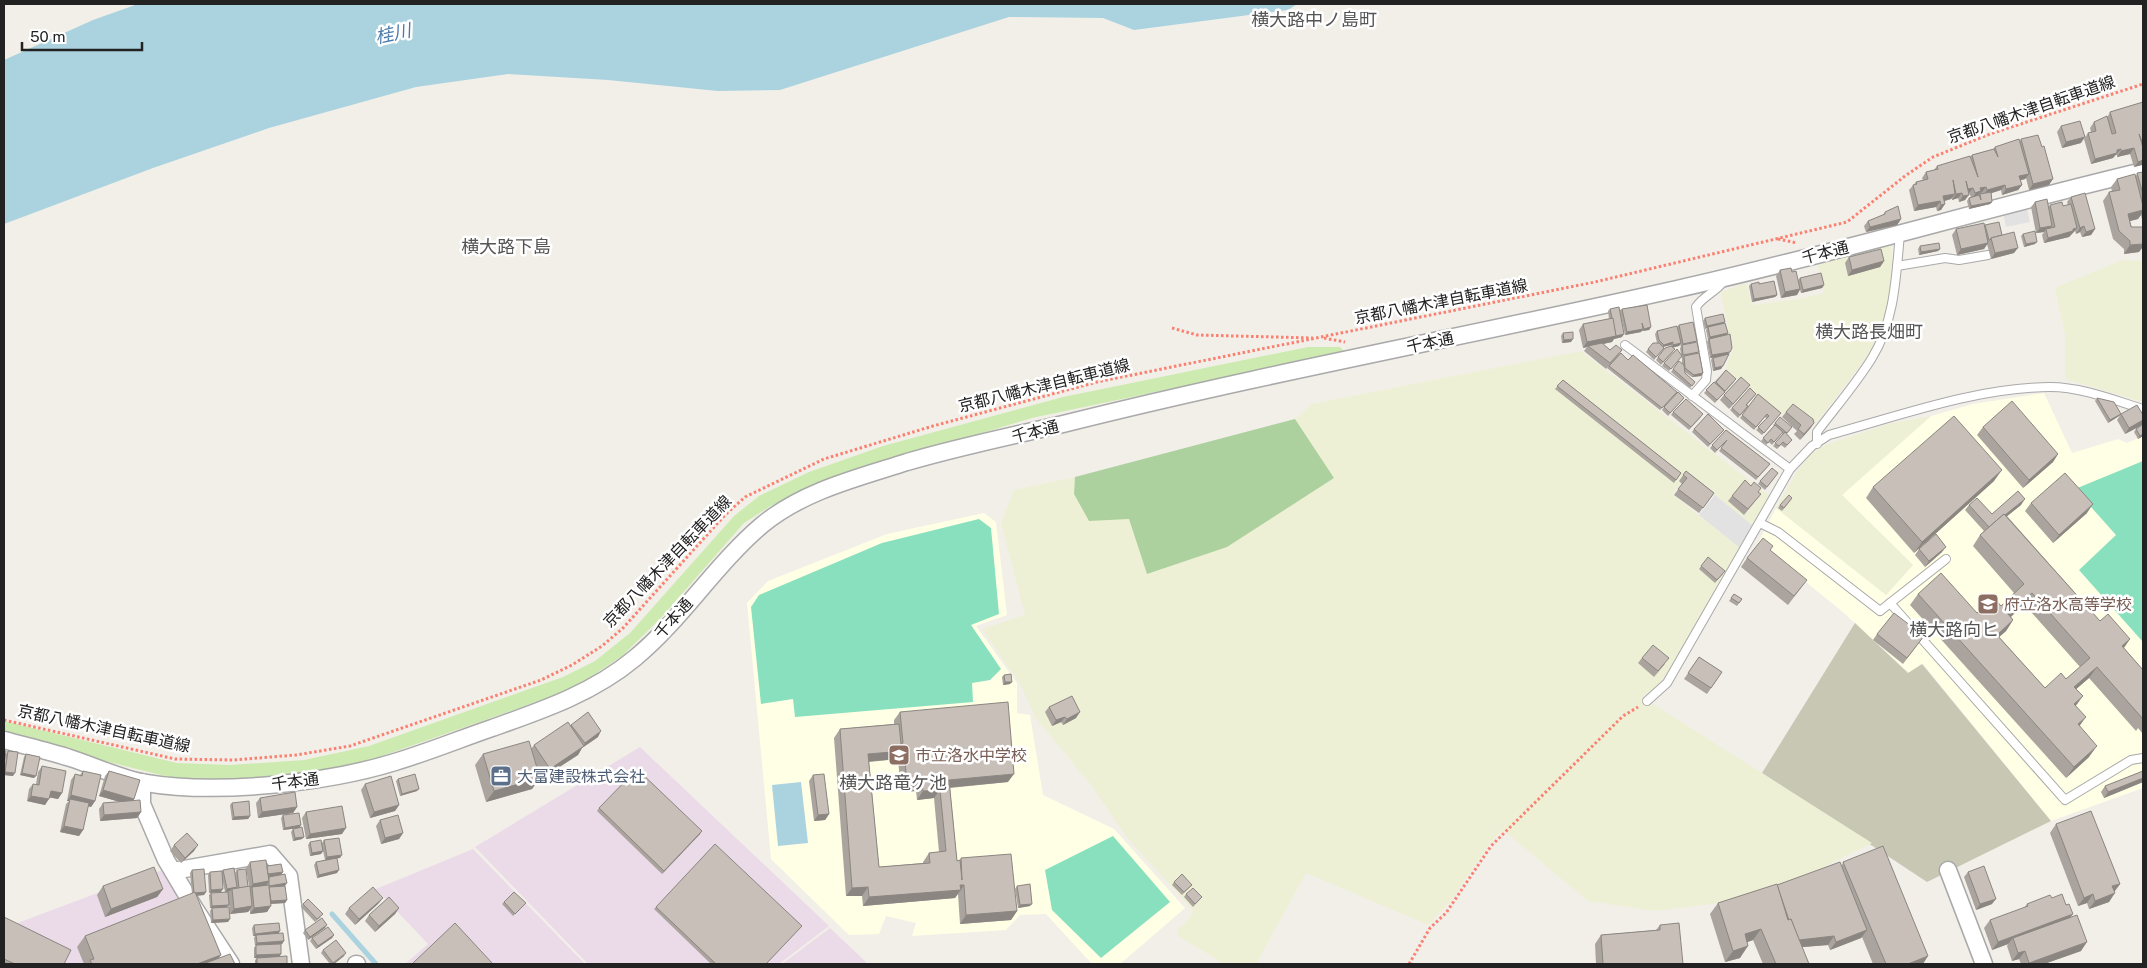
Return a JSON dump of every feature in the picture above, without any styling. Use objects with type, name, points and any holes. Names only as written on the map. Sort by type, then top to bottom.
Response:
[{"type":"street","name":"千本通","points":[[4,740],[58,754],[142,782],[199,788],[258,785],[329,777],[392,764],[557,705],[598,685],[635,658],[664,631],[702,587],[765,522],[802,498],[847,481],[914,460],[1194,391],[1726,277],[1900,234],[2051,188],[2143,171]]},
{"type":"street","points":[[142,782],[142,804],[173,870],[232,964]]},
{"type":"street","points":[[173,870],[270,854],[289,876],[300,964]]},
{"type":"street","points":[[1948,870],[1984,964]]},
{"type":"lane","points":[[1817,444],[1817,432],[1873,357],[1882,338],[1892,304],[1900,234]]},
{"type":"lane","points":[[1897,266],[1945,258],[1959,260],[1988,255]]},
{"type":"lane","points":[[1692,396],[1706,380],[1707,372],[1696,307],[1700,300],[1718,288],[1726,277]]},
{"type":"lane","points":[[1625,345],[1790,469]]},
{"type":"lane","points":[[1647,702],[1667,683],[1790,469],[1812,446],[1829,435],[1978,394],[2051,387],[2077,390],[2143,409]]},
{"type":"lane","points":[[1760,523],[1778,532],[1880,611],[1946,559]]},
{"type":"lane","points":[[1890,603],[2065,800],[2131,760],[2143,758]]},
{"type":"path","name":"京都八幡木津自転車道線","points":[[4,720],[175,759],[233,760],[296,754],[350,746],[542,680],[572,665],[602,646],[623,628],[725,515],[745,497],[824,459],[933,426],[1097,382],[1595,282],[1847,222],[1905,176],[1933,157],[1990,134],[2143,84]]},
{"type":"path","points":[[1172,328],[1197,335],[1322,338],[1352,344]]},
{"type":"path","points":[[1410,964],[1430,928],[1446,913],[1491,846],[1623,716],[1647,702]]},
{"type":"shaded area","points":[[2027,208],[2030,222],[2006,227],[2003,213]]},
{"type":"shaded area","points":[[1890,242],[1893,263],[1890,292],[1883,324],[1870,353],[1814,426],[1790,407],[1782,416],[1725,370],[1732,350],[1721,292],[1746,283],[1752,305],[1799,299],[1824,293],[1817,261]]},
{"type":"shaded area","points":[[2122,260],[2143,261],[2143,402],[2065,379],[2065,334],[2055,288]]},
{"type":"shaded area","points":[[1581,351],[1771,497],[1753,526],[1689,474],[1672,494],[1740,548],[1667,675],[1657,687],[1642,697],[1872,843],[1809,874],[1721,903],[1655,911],[1588,901],[1503,830],[1489,844],[1451,901],[1428,925],[1306,873],[1256,964],[1224,964],[1178,936],[1178,929],[1189,919],[1193,910],[1127,838],[1091,785],[1035,717],[1020,684],[982,629],[1025,615],[1001,523],[1014,490],[1075,477],[1074,494],[1129,519],[1147,574],[1333,478],[1295,419],[1312,404]]},
{"type":"shaded area","name":"府立洛水高等学校","points":[[2044,393],[2072,453],[2118,439],[2127,443],[2143,436],[2143,788],[2051,821],[1923,664],[1909,673],[1844,613],[1758,543],[1776,508],[1886,595],[1913,565],[1842,495],[1931,416],[1973,404]]},
{"type":"shaded area","points":[[1931,416],[1842,495],[1913,565],[1886,595],[1776,508],[1799,468],[1813,452],[1825,445],[1888,424]]},
{"type":"shaded area","points":[[1715,495],[1753,526],[1740,548],[1699,515]]},
{"type":"shaded area","name":"市立洛水中学校","points":[[984,513],[996,522],[1007,615],[976,626],[1017,683],[1017,713],[1030,715],[1043,795],[1114,829],[1185,908],[1120,964],[1092,964],[1046,914],[1020,915],[1006,930],[912,936],[916,923],[886,916],[879,934],[849,935],[771,859],[747,603],[768,581],[887,534]]},
{"type":"shaded area","points":[[1855,623],[1908,673],[1922,664],[2051,821],[1927,882],[1762,773]]},
{"type":"shaded area","points":[[640,747],[829,926],[779,964],[588,964],[475,847]]},
{"type":"shaded area","points":[[473,849],[585,964],[405,964],[428,944],[376,889]]},
{"type":"shaded area","points":[[168,869],[219,964],[4,964],[4,925],[15,924],[148,874]]},
{"type":"shaded area","points":[[830,928],[868,964],[782,964]]},
{"type":"green space","points":[[1308,347],[1340,347],[1345,352],[1032,418],[816,483],[769,507],[744,523],[660,619],[622,656],[571,690],[368,761],[307,775],[193,783],[4,736],[4,721],[177,763],[230,765],[304,760],[369,746],[563,677],[595,661],[630,633],[734,516],[759,496],[809,472],[883,446],[1063,397]]},
{"type":"green space","points":[[1295,419],[1334,478],[1227,547],[1147,574],[1129,519],[1089,521],[1074,494],[1075,477]]},
{"type":"green space","points":[[2143,461],[2143,642],[2079,570],[2116,535],[2075,489]]},
{"type":"green space","points":[[979,519],[991,528],[999,614],[971,625],[1001,669],[990,680],[972,683],[973,702],[795,717],[793,699],[761,704],[751,607],[759,595],[882,543]]},
{"type":"green space","points":[[1113,836],[1170,902],[1101,958],[1052,910],[1045,870]]},
{"type":"water","name":"桂川","points":[[138,4],[1297,4],[1288,10],[1134,30],[1103,18],[1009,17],[780,90],[718,91],[608,80],[508,74],[416,87],[269,128],[153,168],[4,224],[4,60],[93,20]]},
{"type":"water","points":[[801,782],[808,843],[778,846],[772,785]]},
{"type":"building","points":[[2143,102],[2143,144],[2139,134],[2143,148],[2143,160],[2138,162],[2134,148],[2117,150],[2117,153],[2095,159],[2088,133],[2096,131],[2094,122],[2107,116],[2112,134],[2116,133],[2110,112]]},
{"type":"building","points":[[2080,121],[2085,137],[2066,142],[2061,126]]},
{"type":"building","points":[[2038,135],[2042,147],[2044,146],[2053,179],[2033,184],[2021,139]]},
{"type":"building","points":[[2019,139],[2029,174],[2019,176],[2022,185],[2006,189],[2005,185],[1987,190],[1986,187],[1980,188],[1981,191],[1975,193],[1973,188],[1968,189],[1966,181],[1969,195],[1963,196],[1962,193],[1956,194],[1953,180],[1955,194],[1943,196],[1945,204],[1941,205],[1940,201],[1918,205],[1913,185],[1917,184],[1916,182],[1928,179],[1926,172],[1938,169],[1937,166],[1970,156],[1978,177],[1972,155],[1994,149],[1998,157],[1995,147]]},
{"type":"building","points":[[2143,172],[2143,194],[2137,173]]},
{"type":"building","points":[[2135,174],[2143,210],[2128,214],[2131,227],[2143,227],[2143,244],[2130,245],[2130,241],[2119,231],[2109,192],[2120,190],[2117,179]]},
{"type":"building","points":[[1991,192],[1992,202],[1971,206],[1969,198],[1979,195],[1981,200],[1980,194]]},
{"type":"building","points":[[2085,193],[2095,229],[2086,232],[2084,226],[2080,228],[2071,197]]},
{"type":"building","points":[[2047,199],[2052,226],[2040,228],[2035,202]]},
{"type":"building","points":[[2062,202],[2063,206],[2071,204],[2077,228],[2073,229],[2073,231],[2048,238],[2046,229],[2055,227],[2050,205]]},
{"type":"building","points":[[1898,206],[1901,219],[1870,227],[1868,221]]},
{"type":"building","points":[[1999,222],[2002,235],[1989,240],[1985,225]]},
{"type":"building","points":[[1984,223],[1988,243],[1961,249],[1956,229]]},
{"type":"building","points":[[2035,231],[2037,242],[2026,244],[2023,234]]},
{"type":"building","points":[[2014,232],[2018,248],[1995,253],[1991,238]]},
{"type":"building","points":[[1939,243],[1940,249],[1921,252],[1920,246]]},
{"type":"building","points":[[1881,249],[1884,261],[1852,270],[1849,257]]},
{"type":"building","points":[[1791,268],[1792,272],[1796,271],[1800,289],[1785,292],[1780,270]]},
{"type":"building","points":[[1821,273],[1824,285],[1803,290],[1800,278]]},
{"type":"building","points":[[1774,281],[1777,295],[1754,299],[1751,284]]},
{"type":"building","points":[[1647,305],[1651,327],[1644,329],[1642,323],[1643,329],[1627,332],[1622,309]]},
{"type":"building","points":[[1619,307],[1624,334],[1616,336],[1610,309]]},
{"type":"building","points":[[1723,314],[1725,322],[1707,326],[1705,318]]},
{"type":"building","points":[[1613,318],[1616,336],[1587,342],[1583,324]]},
{"type":"building","points":[[1693,322],[1697,341],[1683,344],[1679,325]]},
{"type":"building","points":[[1725,323],[1728,333],[1710,337],[1708,327]]},
{"type":"building","points":[[1677,326],[1681,343],[1673,345],[1673,342],[1664,345],[1659,340],[1657,331]]},
{"type":"building","points":[[1573,332],[1573,339],[1564,340],[1563,333]]},
{"type":"building","points":[[1730,334],[1732,348],[1730,352],[1712,355],[1709,339]]},
{"type":"building","points":[[1697,342],[1699,352],[1683,355],[1682,345]]},
{"type":"building","points":[[1602,343],[1610,350],[1616,345],[1622,350],[1610,363],[1588,346]]},
{"type":"building","points":[[1653,343],[1659,343],[1664,348],[1656,357],[1648,349]]},
{"type":"building","points":[[1671,346],[1675,349],[1663,362],[1658,357],[1665,348]]},
{"type":"building","points":[[1677,349],[1682,356],[1671,369],[1664,363]]},
{"type":"building","points":[[1621,353],[1628,360],[1633,355],[1677,392],[1662,408],[1609,366]]},
{"type":"building","points":[[1699,353],[1703,373],[1694,375],[1685,368],[1684,356]]},
{"type":"building","points":[[1729,354],[1723,366],[1715,368],[1713,358]]},
{"type":"building","points":[[1679,361],[1684,365],[1685,373],[1695,382],[1692,386],[1673,369]]},
{"type":"building","points":[[1726,370],[1736,379],[1725,391],[1716,382]]},
{"type":"building","points":[[1741,377],[1750,385],[1733,404],[1724,395]]},
{"type":"building","points":[[1563,380],[1681,473],[1676,480],[1557,386]]},
{"type":"building","points":[[1714,382],[1725,392],[1717,400],[1706,390]]},
{"type":"building","points":[[1750,388],[1756,394],[1740,415],[1732,408]]},
{"type":"building","points":[[1678,392],[1684,398],[1670,413],[1664,407]]},
{"type":"building","points":[[1758,394],[1781,413],[1764,433],[1758,427],[1769,416],[1767,414],[1756,427],[1742,415]]},
{"type":"building","points":[[2097,398],[2114,402],[2121,414],[2110,420]]},
{"type":"building","points":[[1686,399],[1703,414],[1691,427],[1673,412]]},
{"type":"building","points":[[2012,401],[2058,454],[2029,480],[1983,427]]},
{"type":"building","points":[[1793,404],[1813,419],[1814,423],[1804,434],[1798,429],[1801,425],[1786,412]]},
{"type":"building","points":[[2137,405],[2143,415],[2143,420],[2129,428],[2121,414]]},
{"type":"building","points":[[1708,414],[1724,430],[1710,444],[1694,429]]},
{"type":"building","points":[[1954,416],[2002,470],[1922,542],[1873,487]]},
{"type":"building","points":[[1780,417],[1792,427],[1787,433],[1775,423]]},
{"type":"building","points":[[2143,424],[2143,434],[2140,436],[2136,429]]},
{"type":"building","points":[[1775,425],[1783,432],[1774,442],[1771,439],[1768,443],[1763,438]]},
{"type":"building","points":[[1726,430],[1770,464],[1758,477],[1721,448],[1727,440],[1717,450],[1712,445]]},
{"type":"building","points":[[1785,432],[1792,440],[1787,445],[1783,442],[1779,446],[1775,443]]},
{"type":"building","points":[[1772,468],[1778,473],[1767,487],[1760,481]]},
{"type":"building","points":[[1686,471],[1714,493],[1703,508],[1678,489],[1687,478],[1683,475]]},
{"type":"building","points":[[2065,473],[2093,504],[2059,535],[2031,503]]},
{"type":"building","points":[[1745,480],[1751,486],[1754,482],[1761,488],[1758,492],[1761,494],[1748,509],[1732,496]]},
{"type":"building","points":[[2018,491],[2025,499],[1989,527],[1969,505],[1977,498],[1992,514]]},
{"type":"building","points":[[1789,495],[1792,498],[1784,508],[1780,505]]},
{"type":"building","points":[[2004,514],[2100,621],[2108,614],[2130,639],[2122,646],[2143,670],[2143,719],[2097,667],[2074,687],[2083,696],[2074,704],[2086,717],[2078,724],[2097,746],[2074,767],[1918,594],[1941,573],[1977,613],[1994,598],[2001,606],[2024,584],[1980,535]],"holes":[[[2032,593],[2090,658],[2066,679],[2061,673],[2045,688],[1997,635],[2013,620],[2008,614]]]},
{"type":"building","points":[[1936,534],[1946,547],[1929,561],[1919,549]]},
{"type":"building","points":[[1763,538],[1773,546],[1770,550],[1807,580],[1794,596],[1747,558]]},
{"type":"building","points":[[1708,557],[1725,571],[1717,580],[1701,566]]},
{"type":"building","points":[[1734,594],[1742,599],[1739,603],[1731,598]]},
{"type":"building","points":[[1894,613],[1924,636],[1907,658],[1877,634]]},
{"type":"building","points":[[1653,645],[1669,658],[1658,671],[1642,658]]},
{"type":"building","points":[[1699,657],[1722,672],[1711,688],[1688,673]]},
{"type":"building","points":[[1011,674],[1012,682],[1005,682],[1004,675]]},
{"type":"building","points":[[1072,696],[1080,712],[1067,719],[1065,717],[1056,720],[1049,707]]},
{"type":"building","points":[[1008,702],[1014,774],[949,780],[957,861],[960,860],[962,880],[961,858],[1011,854],[1017,911],[966,915],[964,885],[960,885],[961,890],[869,897],[868,887],[852,888],[840,729],[899,724],[901,744],[903,743],[900,712]],"holes":[[[904,751],[907,784],[922,783],[923,791],[940,790],[946,851],[929,853],[930,863],[879,867],[868,754]]]},
{"type":"building","points":[[588,712],[601,731],[585,743],[571,725]]},
{"type":"building","points":[[568,722],[584,746],[550,769],[534,745]]},
{"type":"building","points":[[529,741],[540,778],[494,791],[483,754]]},
{"type":"building","points":[[8,751],[18,752],[15,773],[5,772]]},
{"type":"building","points":[[26,754],[40,757],[36,776],[22,773]]},
{"type":"building","points":[[42,766],[66,771],[62,793],[51,791],[49,799],[31,796],[33,784],[39,785]]},
{"type":"building","points":[[637,769],[702,831],[664,871],[599,808]]},
{"type":"building","points":[[83,771],[101,775],[95,801],[71,795],[75,774],[82,776]]},
{"type":"building","points":[[109,771],[140,780],[134,799],[103,790]]},
{"type":"building","points":[[2143,771],[2143,778],[2108,792],[2105,786]]},
{"type":"building","points":[[415,774],[419,789],[402,794],[398,779]]},
{"type":"building","points":[[824,774],[829,814],[818,815],[813,775]]},
{"type":"building","points":[[391,776],[399,805],[374,812],[365,784]]},
{"type":"building","points":[[295,792],[297,807],[262,812],[260,798]]},
{"type":"building","points":[[70,799],[89,803],[83,830],[64,826]]},
{"type":"building","points":[[140,800],[141,812],[104,815],[103,803]]},
{"type":"building","points":[[249,801],[250,816],[234,817],[232,803]]},
{"type":"building","points":[[342,806],[346,828],[310,834],[306,812]]},
{"type":"building","points":[[2091,811],[2120,884],[2112,886],[2115,893],[2095,901],[2093,894],[2084,898],[2056,824]]},
{"type":"building","points":[[299,813],[301,825],[285,828],[283,815]]},
{"type":"building","points":[[398,815],[403,833],[385,838],[380,820]]},
{"type":"building","points":[[302,827],[304,837],[295,838],[293,829]]},
{"type":"building","points":[[187,833],[198,845],[185,858],[174,845]]},
{"type":"building","points":[[339,838],[342,855],[327,857],[324,840]]},
{"type":"building","points":[[321,840],[323,851],[312,853],[310,842]]},
{"type":"building","points":[[715,844],[802,926],[766,964],[716,964],[656,907]]},
{"type":"building","points":[[1883,846],[1928,956],[1908,964],[1886,964],[1843,862]]},
{"type":"building","points":[[337,858],[339,870],[319,875],[316,862]]},
{"type":"building","points":[[266,860],[269,881],[253,884],[250,862]]},
{"type":"building","points":[[1840,862],[1867,930],[1836,942],[1834,936],[1799,940],[1791,919],[1789,920],[1777,885]]},
{"type":"building","points":[[281,864],[283,872],[268,874],[267,866]]},
{"type":"building","points":[[1984,866],[1996,899],[1980,904],[1968,872]]},
{"type":"building","points":[[154,867],[163,889],[111,909],[103,886]]},
{"type":"building","points":[[234,868],[237,887],[227,889],[223,870]]},
{"type":"building","points":[[204,869],[206,892],[194,893],[192,870]]},
{"type":"building","points":[[246,869],[248,887],[239,888],[237,870]]},
{"type":"building","points":[[222,871],[223,889],[211,890],[210,872]]},
{"type":"building","points":[[285,874],[287,883],[269,886],[269,877]]},
{"type":"building","points":[[1182,874],[1192,885],[1184,892],[1174,882]]},
{"type":"building","points":[[1030,884],[1032,904],[1020,905],[1017,886]]},
{"type":"building","points":[[1777,884],[1788,920],[1791,919],[1809,964],[1776,964],[1761,929],[1745,934],[1748,946],[1733,951],[1718,903]]},
{"type":"building","points":[[269,885],[271,906],[254,908],[252,887]]},
{"type":"building","points":[[250,886],[252,906],[234,909],[232,889]]},
{"type":"building","points":[[285,886],[287,900],[271,901],[269,887]]},
{"type":"building","points":[[373,887],[383,898],[359,919],[349,908]]},
{"type":"building","points":[[1193,888],[1202,897],[1195,904],[1186,894]]},
{"type":"building","points":[[195,892],[221,955],[197,964],[92,964],[90,960],[94,959],[85,936]]},
{"type":"building","points":[[228,892],[229,905],[212,906],[211,893]]},
{"type":"building","points":[[514,892],[526,903],[515,914],[504,902]]},
{"type":"building","points":[[2062,894],[2066,905],[2069,904],[2073,914],[1998,942],[1990,920],[2028,906],[2027,904],[2050,895],[2052,898]]},
{"type":"building","points":[[389,897],[399,908],[379,926],[369,915]]},
{"type":"building","points":[[308,899],[323,914],[317,919],[303,904]]},
{"type":"building","points":[[229,907],[230,919],[213,920],[212,908]]},
{"type":"building","points":[[2077,915],[2087,942],[2029,963],[2025,951],[2018,953],[2013,938]]},
{"type":"building","points":[[4,917],[71,950],[64,964],[15,964],[4,959]]},
{"type":"building","points":[[322,918],[327,925],[310,937],[305,930]]},
{"type":"building","points":[[279,923],[280,931],[255,934],[254,925]]},
{"type":"building","points":[[455,923],[493,964],[412,964]]},
{"type":"building","points":[[1679,923],[1683,964],[1603,964],[1601,935],[1660,930],[1660,925]]},
{"type":"building","points":[[328,927],[334,935],[318,946],[312,938]]},
{"type":"building","points":[[283,933],[284,941],[257,943],[256,935]]},
{"type":"building","points":[[336,940],[346,953],[333,963],[323,950]]},
{"type":"building","points":[[281,944],[281,954],[256,955],[256,945]]},
{"type":"building","points":[[230,954],[235,964],[203,964]]},
{"type":"building","points":[[287,956],[287,964],[257,964],[257,958]]},
{"type":"waterway","points":[[332,914],[376,964]]},
{"type":"place","name":"府立洛水高等学校","points":[[1988,604]]},
{"type":"place","name":"市立洛水中学校","points":[[899,755]]},
{"type":"place","name":"大富建設株式会社","points":[[501,776]]},
{"type":"district","name":"横大路中ノ島町","points":[[1314,20]]},
{"type":"district","name":"横大路下島","points":[[506,247]]},
{"type":"district","name":"横大路長畑町","points":[[1869,332]]},
{"type":"district","name":"横大路向ヒ","points":[[1954,630]]},
{"type":"district","name":"横大路竜ケ池","points":[[893,783]]}]
